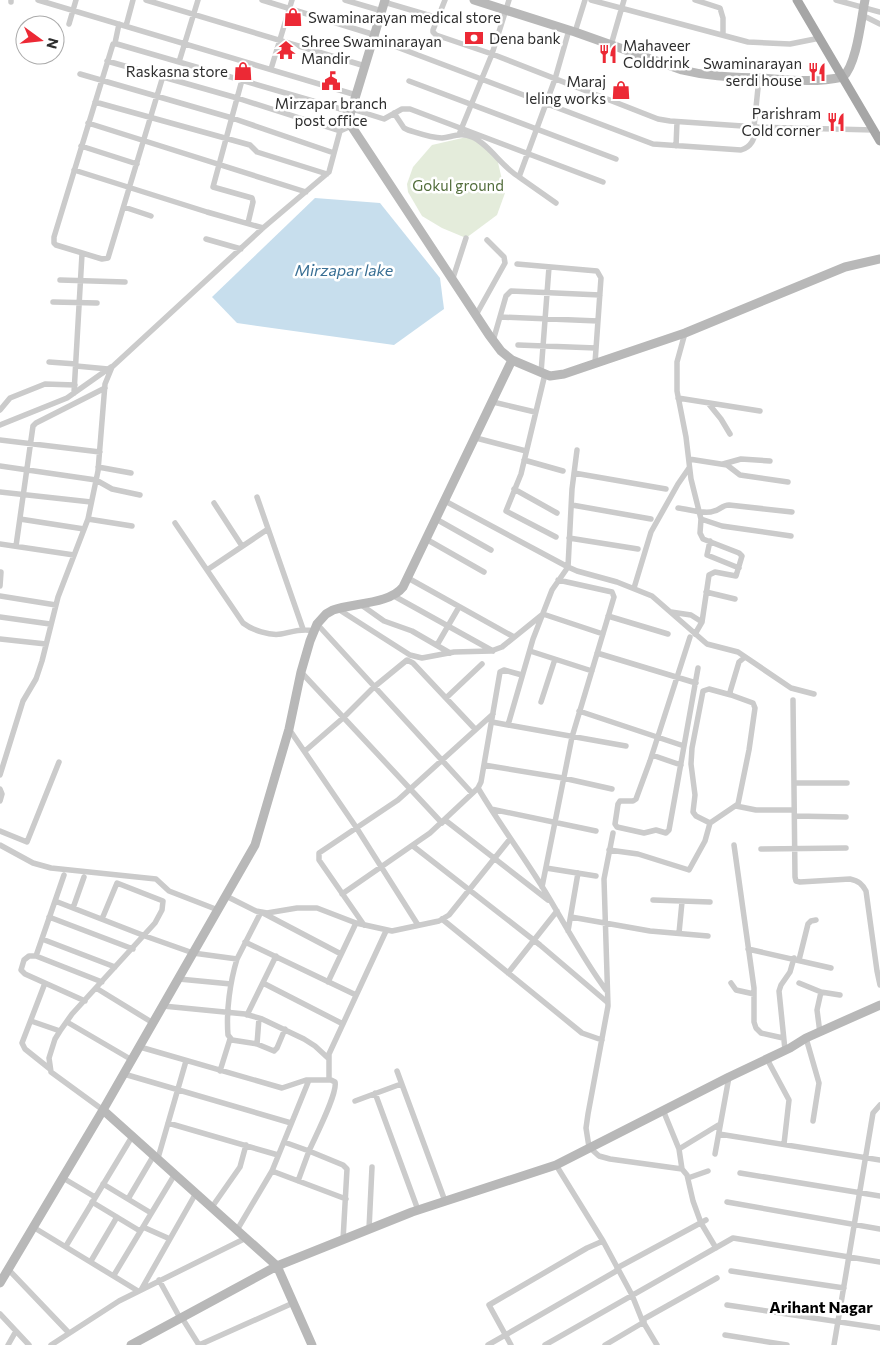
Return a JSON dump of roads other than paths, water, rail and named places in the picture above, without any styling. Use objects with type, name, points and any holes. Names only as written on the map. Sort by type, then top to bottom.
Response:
[{"type":"main road","points":[[797,0],[880,141]]},
{"type":"street","points":[[38,0],[356,95]]},
{"type":"street","points":[[69,24],[76,0]]},
{"type":"street","points":[[133,0],[115,43],[111,45],[54,237],[54,243],[60,248],[102,259],[108,258],[163,76]]},
{"type":"street","points":[[146,0],[365,66]]},
{"type":"street","points":[[179,62],[198,0]]},
{"type":"street","points":[[262,0],[374,36],[546,104],[659,145],[741,150],[750,146],[756,127],[759,78]]},
{"type":"street","points":[[272,69],[292,0]]},
{"type":"street","points":[[345,0],[384,5],[438,18]]},
{"type":"street","points":[[445,0],[433,30],[434,34],[492,54],[658,119],[756,127],[874,130]]},
{"type":"street","points":[[474,0],[572,31],[682,70],[715,77],[812,81],[843,77],[850,69],[863,8]]},
{"type":"street","points":[[460,131],[492,54],[509,0]]},
{"type":"street","points":[[519,177],[585,0]]},
{"type":"street","points":[[590,0],[741,40],[790,44],[820,38]]},
{"type":"street","points":[[611,45],[624,0]]},
{"type":"street","points":[[695,0],[720,8],[723,18],[723,35]]},
{"type":"street","points":[[836,0],[880,12]]},
{"type":"street","points":[[384,5],[349,121],[491,338],[501,351],[512,360],[550,376],[564,374],[685,334],[837,270],[880,259]]},
{"type":"street","points":[[863,8],[880,24]]},
{"type":"street","points":[[115,43],[381,119],[402,109],[410,109],[478,140],[508,169],[556,203]]},
{"type":"street","points":[[107,60],[237,98],[340,131],[351,126]]},
{"type":"street","points":[[80,74],[232,118],[334,153]]},
{"type":"street","points":[[242,80],[213,187],[252,198],[253,202],[248,223]]},
{"type":"street","points":[[410,81],[616,159]]},
{"type":"street","points":[[94,102],[252,146],[258,152],[327,174]]},
{"type":"street","points":[[394,113],[404,128],[408,130],[442,138],[460,131],[602,182]]},
{"type":"street","points":[[676,146],[677,122]]},
{"type":"street","points":[[88,123],[306,192]]},
{"type":"street","points":[[0,424],[47,407],[110,368],[263,228],[327,174],[330,170],[340,131]]},
{"type":"street","points":[[81,146],[137,164]]},
{"type":"street","points":[[74,170],[263,228]]},
{"type":"street","points":[[124,207],[151,216]]},
{"type":"street","points":[[453,278],[466,238]]},
{"type":"street","points":[[206,239],[241,249]]},
{"type":"street","points":[[476,315],[505,263],[504,257],[488,240]]},
{"type":"street","points":[[74,392],[82,254]]},
{"type":"street","points":[[517,264],[597,271],[602,278],[595,363]]},
{"type":"street","points":[[549,267],[543,346],[543,374],[521,474],[506,508],[508,513],[556,537]]},
{"type":"street","points":[[60,280],[126,282]]},
{"type":"street","points":[[491,338],[508,292],[600,296]]},
{"type":"street","points":[[53,302],[97,304]]},
{"type":"street","points":[[500,317],[598,321]]},
{"type":"street","points":[[685,334],[677,368],[678,398],[701,519],[700,536],[741,554],[736,576],[715,572],[711,573],[708,577],[702,622],[693,636],[677,678],[636,799],[620,801],[618,804],[615,824],[617,827],[644,832],[656,830],[668,832],[698,668]]},
{"type":"street","points":[[518,345],[596,348]]},
{"type":"street","points":[[0,1283],[140,1047],[255,845],[289,729],[301,672],[315,628],[326,614],[337,608],[394,596],[403,587],[512,360]]},
{"type":"street","points":[[49,362],[110,368]]},
{"type":"street","points":[[0,775],[23,701],[40,667],[56,605],[88,519],[98,467],[106,379],[110,368]]},
{"type":"street","points":[[0,410],[10,398],[44,384],[75,385]]},
{"type":"street","points":[[16,546],[34,424],[105,388]]},
{"type":"street","points":[[678,398],[760,411]]},
{"type":"street","points":[[493,402],[535,412]]},
{"type":"street","points":[[708,403],[730,434]]},
{"type":"street","points":[[476,438],[526,451]]},
{"type":"street","points":[[0,440],[100,452]]},
{"type":"street","points":[[508,725],[522,675],[552,590],[568,567],[577,450]]},
{"type":"street","points":[[689,458],[722,464],[738,475],[788,482]]},
{"type":"street","points":[[722,464],[741,459],[770,461]]},
{"type":"street","points":[[524,460],[563,471]]},
{"type":"street","points":[[0,466],[96,480],[112,489],[140,494]]},
{"type":"street","points":[[98,467],[131,473]]},
{"type":"street","points":[[634,588],[651,532],[678,484],[690,468]]},
{"type":"street","points":[[574,472],[666,489]]},
{"type":"street","points":[[514,489],[557,513]]},
{"type":"street","points":[[0,492],[92,502]]},
{"type":"street","points":[[257,496],[302,629]]},
{"type":"street","points":[[445,501],[568,567],[634,588],[652,596],[671,612],[693,636],[707,644],[738,652],[791,688],[814,694]]},
{"type":"street","points":[[214,503],[242,546]]},
{"type":"street","points":[[572,505],[651,519]]},
{"type":"street","points":[[678,508],[714,512],[723,506],[729,505],[792,512]]},
{"type":"street","points":[[20,519],[84,529]]},
{"type":"street","points":[[88,519],[132,526]]},
{"type":"street","points":[[436,519],[491,550]]},
{"type":"street","points":[[701,519],[722,526],[791,536]]},
{"type":"street","points":[[175,522],[243,623],[248,627],[276,635],[315,628],[374,687],[472,793]]},
{"type":"street","points":[[207,570],[268,529]]},
{"type":"street","points":[[569,538],[638,549]]},
{"type":"street","points":[[426,539],[484,572]]},
{"type":"street","points":[[710,541],[707,555],[739,568]]},
{"type":"street","points":[[0,544],[74,555]]},
{"type":"street","points":[[0,585],[2,572]]},
{"type":"street","points":[[408,578],[514,637]]},
{"type":"street","points":[[542,887],[572,737],[614,597],[613,593],[558,580]]},
{"type":"street","points":[[706,592],[735,599]]},
{"type":"street","points":[[0,596],[56,605]]},
{"type":"street","points":[[394,596],[493,651]]},
{"type":"street","points":[[359,604],[384,621],[407,629],[450,653]]},
{"type":"street","points":[[438,645],[459,607]]},
{"type":"street","points":[[337,608],[414,657],[422,658],[450,653],[493,651],[502,647],[543,614]]},
{"type":"street","points":[[671,612],[691,615],[702,622]]},
{"type":"street","points":[[543,614],[603,634]]},
{"type":"street","points":[[608,616],[668,634]]},
{"type":"street","points":[[0,617],[50,624]]},
{"type":"street","points":[[0,639],[46,644]]},
{"type":"street","points":[[530,651],[592,671]]},
{"type":"street","points":[[597,653],[696,683]]},
{"type":"street","points":[[731,695],[730,692],[739,662],[746,657]]},
{"type":"street","points":[[541,702],[555,659]]},
{"type":"street","points":[[304,752],[343,718],[374,687],[403,662],[409,660],[414,663],[475,729]]},
{"type":"street","points":[[446,698],[482,664]]},
{"type":"street","points":[[342,894],[413,846],[478,788],[484,765],[500,672],[504,670],[522,675]]},
{"type":"street","points":[[301,672],[410,789],[443,821],[495,858],[551,902]]},
{"type":"street","points":[[609,850],[638,854],[689,870],[705,842],[710,824],[739,803],[755,708],[753,703],[709,689],[703,691],[690,764],[695,795],[693,812],[696,816],[710,824]]},
{"type":"street","points":[[793,700],[796,880],[850,879],[858,881],[862,885],[866,891],[876,971],[880,985]]},
{"type":"street","points":[[579,711],[684,746]]},
{"type":"street","points":[[364,925],[319,860],[318,856],[321,851],[398,800],[493,713]]},
{"type":"street","points":[[492,722],[626,746]]},
{"type":"street","points":[[289,729],[356,827],[418,925]]},
{"type":"street","points":[[652,756],[681,765]]},
{"type":"street","points":[[0,831],[27,842],[59,762]]},
{"type":"street","points":[[484,765],[563,778],[612,789]]},
{"type":"street","points":[[794,783],[847,783]]},
{"type":"street","points":[[478,788],[557,911],[590,968],[606,990]]},
{"type":"street","points":[[0,789],[2,794],[0,801]]},
{"type":"street","points":[[736,806],[756,810],[846,817]]},
{"type":"street","points":[[491,809],[596,831]]},
{"type":"street","points":[[613,832],[604,879],[607,1013],[586,1128],[589,1147],[599,1156],[610,1159],[682,1169]]},
{"type":"street","points":[[261,912],[312,907],[356,923],[386,931],[398,931],[442,920],[510,840]]},
{"type":"street","points":[[0,845],[33,863],[51,868],[156,879],[169,891],[218,910]]},
{"type":"street","points":[[734,845],[754,994],[753,1014],[756,1028],[766,1035],[783,1038]]},
{"type":"street","points":[[413,846],[533,940],[607,1002]]},
{"type":"street","points":[[761,849],[846,848]]},
{"type":"street","points":[[546,868],[596,876]]},
{"type":"street","points":[[568,931],[578,873]]},
{"type":"street","points":[[36,956],[64,876]]},
{"type":"street","points":[[73,908],[84,878]]},
{"type":"street","points":[[50,1068],[49,1058],[51,1050],[60,1031],[96,988],[156,923],[164,904],[161,899],[117,882],[102,919]]},
{"type":"street","points":[[226,896],[341,954]]},
{"type":"street","points":[[55,900],[193,953],[237,959]]},
{"type":"street","points":[[653,900],[710,902]]},
{"type":"street","points":[[680,934],[682,902]]},
{"type":"street","points":[[508,973],[557,911]]},
{"type":"street","points":[[220,1071],[230,1039],[228,1012],[231,984],[237,959],[261,912]]},
{"type":"street","points":[[571,917],[650,931],[708,936]]},
{"type":"street","points":[[50,918],[133,949]]},
{"type":"street","points":[[442,920],[582,1033],[602,1040]]},
{"type":"street","points":[[785,1050],[779,991],[796,959],[809,922],[816,920]]},
{"type":"street","points":[[328,982],[356,923]]},
{"type":"street","points":[[329,1080],[328,1058],[386,931]]},
{"type":"street","points":[[42,939],[115,967]]},
{"type":"street","points":[[245,942],[356,995]]},
{"type":"street","points":[[748,949],[831,968]]},
{"type":"street","points":[[85,1001],[27,976],[22,967],[27,957],[36,956],[102,982]]},
{"type":"street","points":[[247,1015],[276,956]]},
{"type":"street","points":[[178,979],[231,984]]},
{"type":"street","points":[[263,983],[343,1024]]},
{"type":"street","points":[[731,983],[736,990],[754,994]]},
{"type":"street","points":[[799,983],[821,992],[840,995]]},
{"type":"street","points":[[46,984],[22,1040],[22,1045],[50,1068],[56,1076],[103,1110],[132,1135],[277,1266],[312,1345]]},
{"type":"street","points":[[96,988],[153,1023]]},
{"type":"street","points":[[820,1033],[817,1010],[821,992]]},
{"type":"street","points":[[131,1345],[277,1266],[418,1210],[556,1165],[806,1038],[880,1004]]},
{"type":"street","points":[[163,1006],[228,1012],[259,1018],[285,1029],[315,1046],[328,1058]]},
{"type":"street","points":[[258,1044],[259,1018]]},
{"type":"street","points":[[31,1021],[60,1031]]},
{"type":"street","points":[[67,1022],[132,1060]]},
{"type":"street","points":[[230,1039],[258,1044],[276,1050],[285,1029]]},
{"type":"street","points":[[806,1038],[819,1083],[813,1121]]},
{"type":"street","points":[[140,1047],[282,1088],[288,1088],[299,1081],[329,1080],[335,1082],[336,1087],[298,1181]]},
{"type":"street","points":[[767,1059],[789,1100],[784,1144]]},
{"type":"street","points":[[128,1199],[156,1157],[186,1061]]},
{"type":"street","points":[[397,1070],[445,1201]]},
{"type":"street","points":[[124,1074],[291,1123]]},
{"type":"street","points":[[715,1154],[729,1077]]},
{"type":"street","points":[[237,1230],[272,1171],[309,1080]]},
{"type":"street","points":[[355,1100],[401,1084]]},
{"type":"street","points":[[375,1093],[418,1210]]},
{"type":"street","points":[[834,1345],[873,1113],[880,1105]]},
{"type":"street","points":[[663,1110],[679,1148],[682,1169],[688,1178],[693,1201],[716,1248]]},
{"type":"street","points":[[168,1123],[278,1155]]},
{"type":"street","points":[[679,1148],[720,1124]]},
{"type":"street","points":[[719,1134],[880,1160]]},
{"type":"street","points":[[66,1246],[132,1135]]},
{"type":"street","points":[[284,1142],[345,1166],[347,1172],[343,1240]]},
{"type":"street","points":[[212,1207],[240,1167],[246,1146]]},
{"type":"street","points":[[556,1165],[603,1242],[657,1345]]},
{"type":"street","points":[[369,1229],[372,1167]]},
{"type":"street","points":[[272,1171],[346,1199]]},
{"type":"street","points":[[688,1178],[708,1171]]},
{"type":"street","points":[[740,1173],[880,1196]]},
{"type":"street","points":[[114,1275],[175,1174]]},
{"type":"street","points":[[62,1178],[118,1217],[142,1229],[170,1239]]},
{"type":"street","points":[[103,1184],[151,1213]]},
{"type":"street","points":[[139,1290],[196,1193]]},
{"type":"street","points":[[727,1202],[880,1229]]},
{"type":"street","points":[[91,1261],[118,1217]]},
{"type":"street","points":[[488,1345],[617,1269],[703,1222]]},
{"type":"street","points":[[33,1227],[139,1290]]},
{"type":"street","points":[[51,1345],[118,1301],[246,1238]]},
{"type":"street","points":[[545,1345],[733,1238],[880,1262]]},
{"type":"street","points":[[511,1345],[489,1305],[588,1248],[603,1242]]},
{"type":"street","points":[[8,1269],[69,1333]]},
{"type":"street","points":[[732,1272],[844,1288]]},
{"type":"street","points":[[604,1345],[717,1278]]},
{"type":"street","points":[[159,1280],[199,1345],[293,1303]]},
{"type":"street","points":[[727,1305],[838,1320],[880,1328]]},
{"type":"street","points":[[0,1314],[29,1345]]},
{"type":"street","points":[[8,1345],[16,1331]]},
{"type":"street","points":[[725,1335],[788,1345]]},
{"type":"water","name":"Mirzapar lake","points":[[315,198],[380,203],[440,278],[444,309],[394,345],[237,323],[212,297]]},
{"type":"place","name":"Swaminarayan medical store","points":[[293,17]]},
{"type":"place","name":"Dena bank","points":[[474,38]]},
{"type":"place","name":"Shree Swaminarayan Mandir","points":[[286,50]]},
{"type":"place","name":"Mahaveer Colddrink","points":[[608,54]]},
{"type":"place","name":"Raskasna store","points":[[243,71]]},
{"type":"place","name":"Swaminarayan serdi house","points":[[817,72]]},
{"type":"place","name":"Mirzapar branch post office","points":[[331,81]]},
{"type":"place","name":"Maraj leling works","points":[[621,90]]},
{"type":"place","name":"Parishram Cold corner","points":[[836,122]]},
{"type":"district","name":"Arihant Nagar","points":[[821,1306]]},
{"type":"park label","name":"Gokul ground","points":[[458,185]]}]
